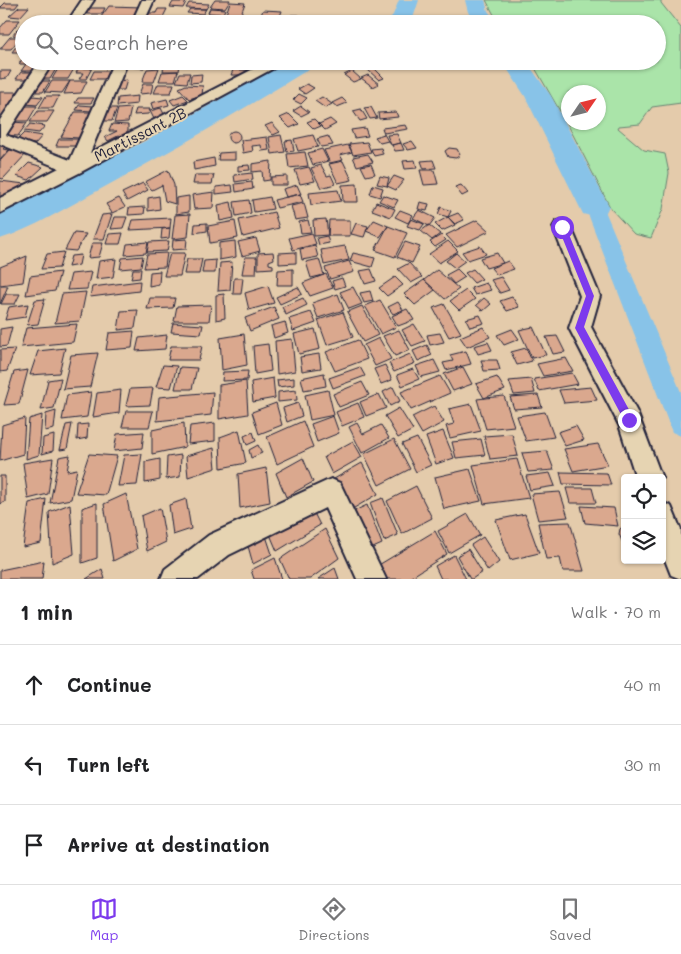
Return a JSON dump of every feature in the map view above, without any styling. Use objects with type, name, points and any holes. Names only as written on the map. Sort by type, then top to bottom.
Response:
[{"type":"street","points":[[78,15],[88,0]]},
{"type":"street","points":[[142,15],[148,0]]},
{"type":"street","points":[[0,132],[41,70]]},
{"type":"street","points":[[0,138],[75,168],[117,70]]},
{"type":"street","name":"Martissant 2B","points":[[0,206],[263,70]]},
{"type":"street","points":[[562,227],[590,296],[580,328],[629,420],[648,474]]},
{"type":"street","points":[[175,579],[219,544],[331,492],[372,579]]},
{"type":"street","points":[[664,519],[681,565]]},
{"type":"green space","points":[[486,0],[661,0],[661,3],[681,28],[681,103],[652,107],[640,124],[619,126],[618,128],[644,150],[665,154],[669,173],[663,209],[651,238],[634,234],[611,209],[571,130],[606,130],[606,85],[561,85],[561,113],[536,70],[666,70],[666,15],[494,15]]},
{"type":"building","points":[[215,0],[230,0],[225,8],[210,7]]},
{"type":"building","points":[[173,2],[186,2],[183,8],[170,7]]},
{"type":"building","points":[[230,2],[245,3],[241,14],[226,14]]},
{"type":"building","points":[[5,3],[19,3],[15,8],[0,8]]},
{"type":"building","points":[[189,3],[209,4],[206,9],[186,8]]},
{"type":"building","points":[[109,6],[142,7],[136,15],[102,15]]},
{"type":"building","points":[[19,7],[29,7],[22,15],[9,16]]},
{"type":"building","points":[[85,8],[105,8],[102,14],[82,14]]},
{"type":"building","points":[[210,8],[225,9],[223,14],[208,13]]},
{"type":"building","points":[[158,9],[167,9],[164,15],[146,15],[147,13],[156,13]]},
{"type":"building","points":[[190,9],[206,9],[203,14],[187,13]]},
{"type":"building","points":[[263,10],[282,11],[280,15],[261,15]]},
{"type":"building","points":[[7,20],[15,20],[15,26],[9,34],[0,34],[0,28]]},
{"type":"building","points":[[10,37],[15,37],[15,44],[11,49],[0,49]]},
{"type":"building","points":[[44,70],[55,70],[50,79],[40,79]]},
{"type":"building","points":[[57,70],[73,70],[68,79],[52,79]]},
{"type":"building","points":[[78,70],[91,70],[86,79],[79,79],[83,73],[76,73]]},
{"type":"building","points":[[147,70],[158,70],[154,82],[142,82]]},
{"type":"building","points":[[163,70],[179,70],[179,71]]},
{"type":"building","points":[[233,70],[249,70],[248,75],[231,75]]},
{"type":"building","points":[[368,70],[376,70],[384,78],[379,80]]},
{"type":"building","points":[[0,71],[11,71],[7,78],[0,79]]},
{"type":"building","points":[[94,71],[109,71],[105,79],[90,79]]},
{"type":"building","points":[[178,71],[175,81],[159,81],[162,72]]},
{"type":"building","points":[[352,71],[361,79],[353,82],[344,75]]},
{"type":"building","points":[[21,72],[32,72],[28,79],[16,79]]},
{"type":"building","points":[[180,73],[190,73],[187,83],[176,82]]},
{"type":"building","points":[[202,74],[201,82],[190,83],[191,75]]},
{"type":"building","points":[[368,75],[379,84],[373,87],[361,78]]},
{"type":"building","points":[[127,80],[124,90],[114,90],[117,81]]},
{"type":"building","points":[[38,81],[50,81],[43,92],[32,92]]},
{"type":"building","points":[[52,81],[70,81],[62,93],[45,92]]},
{"type":"building","points":[[70,81],[87,81],[81,93],[64,94]]},
{"type":"building","points":[[143,84],[153,84],[151,93],[139,94]]},
{"type":"building","points":[[158,84],[174,84],[171,93],[154,93]]},
{"type":"building","points":[[307,84],[314,88],[305,94],[298,89]]},
{"type":"building","points":[[186,85],[203,86],[202,95],[189,99],[179,88]]},
{"type":"building","points":[[0,92],[23,92],[0,123]]},
{"type":"building","points":[[299,94],[307,98],[301,104],[293,100]]},
{"type":"building","points":[[183,95],[188,100],[174,105],[170,100]]},
{"type":"building","points":[[32,96],[43,97],[37,105],[25,104]]},
{"type":"building","points":[[46,96],[59,96],[53,108],[39,108]]},
{"type":"building","points":[[138,96],[137,104],[117,106],[118,98]]},
{"type":"building","points":[[322,97],[332,104],[325,108],[315,101]]},
{"type":"building","points":[[78,98],[94,98],[91,103],[75,103]]},
{"type":"building","points":[[342,98],[347,103],[337,107],[332,103]]},
{"type":"building","points":[[167,99],[169,105],[153,109],[151,103]]},
{"type":"building","points":[[79,105],[94,106],[91,111],[76,110]]},
{"type":"building","points":[[22,106],[37,106],[28,121],[11,121]]},
{"type":"building","points":[[301,106],[309,112],[301,116],[293,111]]},
{"type":"building","points":[[371,107],[377,118],[370,119],[364,108]]},
{"type":"building","points":[[105,108],[117,108],[112,121],[100,121]]},
{"type":"building","points":[[131,108],[128,122],[114,123],[118,109]]},
{"type":"building","points":[[161,108],[165,116],[154,119],[150,111]]},
{"type":"building","points":[[136,109],[150,109],[148,114],[134,115]]},
{"type":"building","points":[[361,109],[367,119],[360,121],[353,111]]},
{"type":"building","points":[[38,111],[54,111],[47,122],[30,122]]},
{"type":"building","points":[[75,112],[91,112],[79,138],[61,137]]},
{"type":"building","points":[[396,112],[398,117],[379,119],[378,113]]},
{"type":"building","points":[[289,114],[299,124],[290,128],[280,118]]},
{"type":"building","points":[[314,119],[321,126],[314,129],[307,122]]},
{"type":"building","points":[[330,119],[336,124],[325,130],[319,124]]},
{"type":"building","points":[[12,122],[27,123],[18,136],[2,135]]},
{"type":"building","points":[[272,123],[280,132],[273,135],[265,126]]},
{"type":"building","points":[[30,124],[45,126],[39,133],[24,131]]},
{"type":"building","points":[[112,124],[128,125],[128,131],[126,132],[129,135],[123,138],[120,135],[108,141],[105,137],[117,131],[109,131]]},
{"type":"building","points":[[406,125],[408,129],[384,133],[382,128]]},
{"type":"building","points":[[365,128],[368,136],[354,138],[351,130]]},
{"type":"building","points":[[234,131],[240,137],[234,143],[228,137]]},
{"type":"building","points":[[24,133],[42,136],[35,144],[16,141]]},
{"type":"building","points":[[384,134],[388,141],[380,143],[375,137]]},
{"type":"building","points":[[397,134],[401,143],[391,145],[387,135]]},
{"type":"building","points":[[281,135],[285,152],[272,154],[269,137]]},
{"type":"building","points":[[313,135],[318,147],[298,151],[294,139]]},
{"type":"building","points":[[328,136],[333,145],[321,147],[317,139]]},
{"type":"building","points":[[267,137],[269,150],[262,151],[261,145],[252,146],[253,151],[243,153],[241,140]]},
{"type":"building","points":[[59,139],[78,139],[75,146],[56,146]]},
{"type":"building","points":[[292,140],[294,151],[287,152],[285,141]]},
{"type":"building","points":[[412,141],[417,148],[408,150],[403,144]]},
{"type":"building","points":[[367,142],[371,152],[353,155],[349,144]]},
{"type":"building","points":[[401,143],[404,150],[395,151],[392,145]]},
{"type":"building","points":[[348,145],[352,152],[340,155],[343,160],[330,163],[324,150]]},
{"type":"building","points":[[0,146],[6,146],[3,149],[9,150],[0,160]]},
{"type":"building","points":[[381,148],[383,154],[374,156],[371,149]]},
{"type":"building","points":[[449,148],[457,149],[460,155],[456,158],[448,157],[445,151]]},
{"type":"building","points":[[322,149],[328,161],[313,165],[308,153]]},
{"type":"building","points":[[10,150],[27,153],[3,179],[0,178],[0,161]]},
{"type":"building","points":[[235,152],[235,160],[218,160],[219,153]]},
{"type":"building","points":[[305,152],[308,166],[289,168],[287,154]]},
{"type":"building","points":[[368,154],[373,162],[357,166],[353,157]]},
{"type":"building","points":[[214,158],[215,166],[194,170],[193,162]]},
{"type":"building","points":[[415,160],[417,168],[405,169],[403,161]]},
{"type":"building","points":[[433,160],[436,168],[424,169],[421,161]]},
{"type":"building","points":[[271,161],[270,180],[263,181],[262,171],[252,172],[252,164]]},
{"type":"building","points":[[343,161],[352,180],[338,183],[329,164]]},
{"type":"building","points":[[29,163],[43,167],[29,180],[16,176]]},
{"type":"building","points":[[371,164],[375,174],[366,176],[361,166]]},
{"type":"building","points":[[249,165],[250,170],[238,171],[238,166]]},
{"type":"building","points":[[321,165],[327,176],[331,175],[335,184],[321,188],[311,168]]},
{"type":"building","points":[[309,167],[315,181],[300,184],[295,170]]},
{"type":"building","points":[[168,170],[174,185],[175,204],[165,201],[162,185],[152,190],[145,182]]},
{"type":"building","points":[[420,170],[434,170],[438,184],[424,185]]},
{"type":"building","points":[[252,173],[253,179],[235,182],[234,175]]},
{"type":"building","points":[[195,175],[214,175],[212,184],[193,184]]},
{"type":"building","points":[[287,176],[287,185],[271,185],[271,177]]},
{"type":"building","points":[[380,176],[389,178],[387,186],[377,184]]},
{"type":"building","points":[[394,176],[404,180],[396,190],[387,186]]},
{"type":"building","points":[[0,181],[25,184],[0,198]]},
{"type":"building","points":[[252,182],[253,189],[236,192],[235,184]]},
{"type":"building","points":[[143,183],[148,190],[127,201],[122,193]]},
{"type":"building","points":[[357,184],[358,202],[343,202],[342,185]]},
{"type":"building","points":[[232,185],[233,192],[216,194],[216,187]]},
{"type":"building","points":[[297,185],[301,194],[286,197],[283,189]]},
{"type":"building","points":[[373,185],[383,188],[380,197],[370,194]]},
{"type":"building","points":[[461,185],[468,193],[462,196],[455,187]]},
{"type":"building","points":[[338,190],[341,201],[311,205],[309,193]]},
{"type":"building","points":[[214,192],[213,208],[194,209],[192,195]]},
{"type":"building","points":[[300,194],[303,202],[277,208],[274,200]]},
{"type":"building","points":[[383,195],[398,200],[394,207],[379,201]]},
{"type":"building","points":[[159,196],[160,209],[148,211],[148,198]]},
{"type":"building","points":[[189,196],[189,212],[176,214],[176,198]]},
{"type":"building","points":[[270,197],[273,209],[254,212],[252,200]]},
{"type":"building","points":[[119,198],[125,207],[112,213],[106,204]]},
{"type":"building","points":[[249,200],[251,213],[236,216],[234,202]]},
{"type":"building","points":[[231,202],[234,218],[220,221],[218,205]]},
{"type":"building","points":[[376,202],[395,209],[391,217],[372,210]]},
{"type":"building","points":[[420,202],[429,204],[427,211],[418,209]]},
{"type":"building","points":[[304,203],[308,218],[295,220],[291,206]]},
{"type":"building","points":[[145,207],[144,214],[128,215],[129,208]]},
{"type":"building","points":[[441,207],[451,211],[448,217],[438,214]]},
{"type":"building","points":[[400,210],[413,215],[408,223],[395,217]]},
{"type":"building","points":[[419,210],[435,218],[429,226],[413,218]]},
{"type":"building","points":[[274,212],[279,228],[243,237],[239,220]]},
{"type":"building","points":[[458,213],[464,220],[455,224],[448,217]]},
{"type":"building","points":[[112,214],[104,239],[93,239],[102,215]]},
{"type":"building","points":[[190,214],[188,237],[172,239],[175,215]]},
{"type":"building","points":[[115,217],[127,217],[123,228],[111,229]]},
{"type":"building","points":[[448,217],[455,225],[442,231],[435,224]]},
{"type":"building","points":[[171,218],[170,228],[130,230],[133,220]]},
{"type":"building","points":[[326,219],[328,235],[314,236],[313,220]]},
{"type":"building","points":[[411,219],[424,224],[420,230],[407,226]]},
{"type":"building","points":[[308,220],[311,232],[301,233],[299,222]]},
{"type":"building","points":[[329,220],[350,220],[350,236],[328,236]]},
{"type":"building","points":[[374,220],[388,226],[380,237],[366,231]]},
{"type":"building","points":[[477,220],[489,231],[457,247],[446,235]]},
{"type":"building","points":[[235,221],[238,238],[210,243],[208,226]]},
{"type":"building","points":[[207,223],[207,231],[194,233],[195,224]]},
{"type":"building","points":[[356,223],[368,226],[364,237],[351,234]]},
{"type":"building","points":[[429,225],[440,234],[432,240],[421,231]]},
{"type":"building","points":[[388,226],[407,233],[395,257],[375,250]]},
{"type":"building","points":[[170,228],[169,238],[161,239],[162,229]]},
{"type":"building","points":[[74,233],[86,234],[76,251],[65,250]]},
{"type":"building","points":[[123,233],[120,244],[106,244],[109,234]]},
{"type":"building","points":[[312,233],[316,244],[293,250],[289,238]]},
{"type":"building","points":[[441,235],[446,240],[435,247],[430,242]]},
{"type":"building","points":[[327,236],[329,243],[319,245],[317,238]]},
{"type":"building","points":[[256,238],[260,251],[242,256],[238,242]]},
{"type":"building","points":[[187,239],[186,249],[172,250],[173,240]]},
{"type":"building","points":[[169,241],[167,251],[147,252],[149,242]]},
{"type":"building","points":[[235,241],[236,257],[219,260],[219,243]]},
{"type":"building","points":[[448,241],[458,251],[439,263],[429,254]]},
{"type":"building","points":[[148,242],[146,253],[125,255],[127,244]]},
{"type":"building","points":[[405,242],[420,247],[412,263],[397,257]]},
{"type":"building","points":[[92,243],[103,243],[99,257],[88,258]]},
{"type":"building","points":[[315,246],[318,257],[302,260],[300,249]]},
{"type":"building","points":[[345,246],[349,260],[324,265],[321,250]]},
{"type":"building","points":[[480,246],[486,254],[468,260],[462,252]]},
{"type":"building","points":[[64,252],[59,268],[41,269],[47,254]]},
{"type":"building","points":[[273,252],[274,259],[269,261],[269,264],[273,265],[273,268],[258,269],[258,253]]},
{"type":"building","points":[[296,252],[296,263],[279,264],[279,253]]},
{"type":"building","points":[[167,253],[165,267],[144,268],[147,254]]},
{"type":"building","points":[[170,253],[185,253],[180,276],[164,276]]},
{"type":"building","points":[[353,253],[375,258],[372,267],[350,261]]},
{"type":"building","points":[[456,253],[465,261],[455,268],[446,261]]},
{"type":"building","points":[[497,253],[503,263],[486,268],[480,258]]},
{"type":"building","points":[[81,255],[79,265],[68,267],[71,256]]},
{"type":"building","points":[[27,256],[23,282],[0,285],[0,267]]},
{"type":"building","points":[[143,256],[141,267],[120,269],[122,258]]},
{"type":"building","points":[[245,257],[257,257],[256,274],[242,274]]},
{"type":"building","points":[[116,259],[113,277],[96,279],[99,261]]},
{"type":"building","points":[[187,259],[202,259],[199,274],[184,274]]},
{"type":"building","points":[[319,259],[324,275],[311,278],[306,262]]},
{"type":"building","points":[[216,260],[215,273],[202,273],[204,261]]},
{"type":"building","points":[[349,261],[354,272],[330,279],[325,268]]},
{"type":"building","points":[[508,261],[514,269],[497,275],[491,268]]},
{"type":"building","points":[[232,262],[230,290],[218,291],[220,263]]},
{"type":"building","points":[[409,263],[422,277],[411,283],[398,269]]},
{"type":"building","points":[[133,269],[141,269],[140,278],[131,279]]},
{"type":"building","points":[[293,269],[293,285],[277,285],[278,270]]},
{"type":"building","points":[[371,269],[376,281],[365,284],[360,271]]},
{"type":"building","points":[[457,269],[465,277],[454,284],[446,275]]},
{"type":"building","points":[[473,269],[482,279],[474,283],[465,273]]},
{"type":"building","points":[[437,270],[459,289],[445,299],[424,280]]},
{"type":"building","points":[[160,271],[159,284],[149,286],[150,272]]},
{"type":"building","points":[[60,272],[55,291],[26,295],[30,276]]},
{"type":"building","points":[[91,272],[87,289],[67,290],[71,274]]},
{"type":"building","points":[[326,274],[333,288],[310,296],[303,283]]},
{"type":"building","points":[[395,277],[403,285],[387,296],[379,288]]},
{"type":"building","points":[[501,277],[509,290],[500,293],[491,280]]},
{"type":"building","points":[[234,278],[243,278],[241,294],[233,294]]},
{"type":"building","points":[[342,278],[345,286],[335,289],[332,281]]},
{"type":"building","points":[[424,280],[435,290],[415,305],[404,294]]},
{"type":"building","points":[[140,281],[139,291],[90,297],[92,287]]},
{"type":"building","points":[[486,283],[491,290],[475,295],[471,288]]},
{"type":"building","points":[[0,286],[8,286],[0,304]]},
{"type":"building","points":[[268,286],[274,303],[249,310],[245,293]]},
{"type":"building","points":[[298,287],[302,294],[280,304],[276,297]]},
{"type":"building","points":[[353,287],[362,304],[349,309],[340,292]]},
{"type":"building","points":[[466,290],[475,299],[459,310],[450,301]]},
{"type":"building","points":[[370,291],[373,301],[364,303],[360,293]]},
{"type":"building","points":[[86,292],[80,321],[55,323],[62,294]]},
{"type":"building","points":[[6,294],[20,294],[15,304],[1,304]]},
{"type":"building","points":[[224,294],[225,318],[216,320],[216,295]]},
{"type":"building","points":[[338,294],[344,310],[318,318],[312,303]]},
{"type":"building","points":[[512,297],[519,307],[507,311],[500,301]]},
{"type":"building","points":[[150,298],[175,298],[173,308],[147,309]]},
{"type":"building","points":[[303,298],[307,305],[286,315],[282,307]]},
{"type":"building","points":[[484,298],[491,304],[483,311],[476,305]]},
{"type":"building","points":[[45,299],[38,324],[27,325],[35,300]]},
{"type":"building","points":[[380,300],[396,327],[381,334],[365,306]]},
{"type":"building","points":[[398,302],[403,310],[393,314],[388,307]]},
{"type":"building","points":[[28,304],[25,317],[5,320],[9,307]]},
{"type":"building","points":[[444,304],[461,333],[449,337],[433,308]]},
{"type":"building","points":[[211,305],[209,321],[174,321],[177,306]]},
{"type":"building","points":[[362,306],[378,335],[363,342],[347,312]]},
{"type":"building","points":[[274,307],[279,319],[250,331],[245,318]]},
{"type":"building","points":[[407,309],[414,320],[398,326],[392,316]]},
{"type":"building","points":[[138,310],[135,328],[118,330],[121,311]]},
{"type":"building","points":[[311,312],[316,323],[293,331],[289,319]]},
{"type":"building","points":[[343,312],[353,337],[327,345],[318,320]]},
{"type":"building","points":[[480,315],[484,323],[470,327],[466,319]]},
{"type":"building","points":[[285,322],[288,333],[274,338],[271,326]]},
{"type":"building","points":[[173,323],[203,325],[201,334],[171,332]]},
{"type":"building","points":[[77,324],[73,342],[21,347],[26,328]]},
{"type":"building","points":[[414,324],[425,341],[412,346],[402,330]]},
{"type":"building","points":[[12,327],[7,346],[0,347],[0,329]]},
{"type":"building","points":[[483,327],[490,337],[467,347],[460,337]]},
{"type":"building","points":[[533,327],[546,355],[532,358],[519,330]]},
{"type":"building","points":[[315,329],[320,349],[299,354],[294,334]]},
{"type":"building","points":[[512,329],[519,339],[504,345],[497,335]]},
{"type":"building","points":[[399,330],[410,350],[395,356],[383,336]]},
{"type":"building","points":[[134,331],[132,348],[106,350],[109,333]]},
{"type":"building","points":[[440,333],[444,342],[430,345],[427,335]]},
{"type":"building","points":[[244,334],[247,365],[222,370],[220,338]]},
{"type":"building","points":[[167,335],[165,349],[136,351],[139,338]]},
{"type":"building","points":[[557,336],[565,352],[553,354],[546,337]]},
{"type":"building","points":[[379,338],[391,359],[375,366],[364,345]]},
{"type":"building","points":[[292,339],[295,371],[277,374],[275,341]]},
{"type":"building","points":[[358,340],[367,359],[335,371],[326,352]]},
{"type":"building","points":[[488,342],[492,350],[478,354],[474,346]]},
{"type":"building","points":[[268,344],[271,371],[255,374],[253,346]]},
{"type":"building","points":[[427,345],[432,355],[418,361],[413,351]]},
{"type":"building","points":[[171,346],[202,346],[199,360],[168,360]]},
{"type":"building","points":[[65,348],[59,373],[30,375],[38,351]]},
{"type":"building","points":[[526,348],[532,361],[517,365],[511,352]]},
{"type":"building","points":[[15,349],[7,371],[0,372],[0,350]]},
{"type":"building","points":[[466,351],[471,364],[446,370],[443,363],[453,361],[450,355]]},
{"type":"building","points":[[98,353],[90,387],[63,389],[71,355]]},
{"type":"building","points":[[319,354],[321,368],[302,371],[300,357]]},
{"type":"building","points":[[410,354],[415,363],[394,372],[389,363]]},
{"type":"building","points":[[566,358],[573,371],[543,376],[537,364]]},
{"type":"building","points":[[434,360],[440,372],[421,377],[416,366]]},
{"type":"building","points":[[481,360],[497,360],[500,370],[484,371]]},
{"type":"building","points":[[163,365],[177,366],[171,388],[156,387]]},
{"type":"building","points":[[385,365],[392,380],[381,384],[374,369]]},
{"type":"building","points":[[180,367],[197,368],[192,389],[175,389]]},
{"type":"building","points":[[360,367],[365,376],[333,388],[329,378]]},
{"type":"building","points":[[463,367],[472,384],[453,391],[444,374]]},
{"type":"building","points":[[413,369],[419,379],[402,386],[397,375]]},
{"type":"building","points":[[28,370],[19,404],[4,405],[14,372]]},
{"type":"building","points":[[248,371],[247,380],[222,381],[223,372]]},
{"type":"building","points":[[324,373],[326,386],[304,390],[301,378]]},
{"type":"building","points":[[572,373],[578,384],[539,391],[534,379]]},
{"type":"building","points":[[440,376],[450,393],[411,410],[401,392]]},
{"type":"building","points":[[497,377],[505,390],[484,398],[476,384]]},
{"type":"building","points":[[61,378],[54,408],[41,410],[48,380]]},
{"type":"building","points":[[273,378],[275,398],[253,402],[251,382]]},
{"type":"building","points":[[294,378],[294,385],[278,387],[277,380]]},
{"type":"building","points":[[531,379],[535,393],[514,395],[509,381]]},
{"type":"building","points":[[246,381],[248,414],[219,419],[219,385]]},
{"type":"building","points":[[362,382],[369,395],[339,407],[333,394]]},
{"type":"building","points":[[393,387],[400,401],[390,406],[383,392]]},
{"type":"building","points":[[591,387],[597,400],[564,403],[559,390]]},
{"type":"building","points":[[153,388],[150,405],[126,406],[130,389]]},
{"type":"building","points":[[121,390],[119,413],[93,417],[97,393]]},
{"type":"building","points":[[296,390],[297,400],[278,402],[278,392]]},
{"type":"building","points":[[328,390],[334,415],[310,420],[305,395]]},
{"type":"building","points":[[91,392],[87,417],[62,420],[67,395]]},
{"type":"building","points":[[213,392],[211,415],[157,421],[159,397]]},
{"type":"building","points":[[379,394],[386,408],[366,416],[360,402]]},
{"type":"building","points":[[538,395],[542,407],[514,409],[510,397]]},
{"type":"building","points":[[504,396],[514,426],[486,429],[477,399]]},
{"type":"building","points":[[276,403],[282,425],[259,434],[252,412]]},
{"type":"building","points":[[298,403],[302,416],[287,422],[283,408]]},
{"type":"building","points":[[358,403],[364,417],[342,426],[336,412]]},
{"type":"building","points":[[471,404],[481,431],[450,438],[446,426],[454,424],[449,409]]},
{"type":"building","points":[[434,406],[444,422],[422,434],[412,417]]},
{"type":"building","points":[[399,408],[413,430],[398,438],[385,416]]},
{"type":"building","points":[[56,411],[54,429],[45,431],[46,414]]},
{"type":"building","points":[[126,411],[153,411],[149,427],[122,427]]},
{"type":"building","points":[[545,412],[554,437],[526,441],[517,416]]},
{"type":"building","points":[[42,415],[39,455],[26,459],[29,419]]},
{"type":"building","points":[[333,416],[339,433],[317,442],[311,424]]},
{"type":"building","points":[[25,418],[23,454],[0,461],[2,425]]},
{"type":"building","points":[[303,421],[313,447],[277,464],[267,437]]},
{"type":"building","points":[[184,423],[185,447],[152,454],[152,430]]},
{"type":"building","points":[[215,423],[215,441],[188,444],[190,426]]},
{"type":"building","points":[[357,423],[363,434],[381,425],[389,438],[362,453],[349,427]]},
{"type":"building","points":[[72,424],[67,449],[60,450],[66,425]]},
{"type":"building","points":[[88,424],[87,438],[77,440],[78,425]]},
{"type":"building","points":[[576,426],[584,440],[565,446],[558,432]]},
{"type":"building","points":[[239,430],[246,463],[221,468],[220,437]]},
{"type":"building","points":[[443,431],[454,458],[436,464],[426,437]]},
{"type":"building","points":[[144,432],[142,448],[114,451],[117,434]]},
{"type":"building","points":[[253,432],[256,441],[247,445],[244,436]]},
{"type":"building","points":[[512,434],[518,456],[490,459],[484,436]]},
{"type":"building","points":[[54,435],[53,451],[42,454],[43,438]]},
{"type":"building","points":[[417,438],[431,465],[416,472],[402,444]]},
{"type":"building","points":[[394,439],[410,469],[379,485],[364,454]]},
{"type":"building","points":[[481,439],[485,455],[456,458],[452,442]]},
{"type":"building","points":[[353,441],[362,457],[332,474],[324,457]]},
{"type":"building","points":[[598,444],[608,465],[573,471],[564,449]]},
{"type":"building","points":[[258,445],[262,453],[251,458],[249,450]]},
{"type":"building","points":[[214,448],[216,468],[188,477],[186,456]]},
{"type":"building","points":[[547,451],[554,470],[528,472],[522,453]]},
{"type":"building","points":[[89,454],[117,456],[106,495],[76,493]]},
{"type":"building","points":[[142,454],[137,485],[118,486],[124,455]]},
{"type":"building","points":[[70,455],[67,471],[77,469],[71,499],[50,503],[59,457]]},
{"type":"building","points":[[181,455],[180,477],[166,479],[167,457]]},
{"type":"building","points":[[53,458],[48,494],[28,499],[23,463]]},
{"type":"building","points":[[303,458],[313,482],[286,497],[276,473]]},
{"type":"building","points":[[160,459],[160,480],[145,483],[145,462]]},
{"type":"building","points":[[517,459],[529,498],[484,504],[473,465]]},
{"type":"building","points":[[362,463],[378,494],[349,511],[334,479]]},
{"type":"building","points":[[266,468],[270,502],[240,508],[238,474]]},
{"type":"building","points":[[470,469],[481,501],[444,509],[435,477]]},
{"type":"building","points":[[560,472],[607,473],[611,485],[563,484]]},
{"type":"building","points":[[550,473],[555,486],[530,490],[526,476]]},
{"type":"building","points":[[0,476],[5,476],[5,502],[0,504]]},
{"type":"building","points":[[416,486],[432,518],[402,534],[387,501]]},
{"type":"building","points":[[566,488],[592,488],[596,503],[570,503]]},
{"type":"building","points":[[560,492],[568,517],[538,520],[531,494]]},
{"type":"building","points":[[126,494],[137,549],[113,561],[104,504]]},
{"type":"building","points":[[383,498],[398,535],[384,541],[370,503]]},
{"type":"building","points":[[46,499],[41,543],[23,547],[29,503]]},
{"type":"building","points":[[186,499],[191,529],[173,535],[169,505]]},
{"type":"building","points":[[97,503],[97,558],[82,563],[82,508]]},
{"type":"building","points":[[70,504],[74,554],[52,563],[49,512]]},
{"type":"building","points":[[367,505],[382,544],[364,552],[350,513]]},
{"type":"building","points":[[581,506],[614,508],[618,526],[585,523]]},
{"type":"building","points":[[311,507],[320,525],[277,551],[269,532]]},
{"type":"building","points":[[160,508],[166,542],[147,551],[141,516]]},
{"type":"building","points":[[468,514],[480,535],[449,553],[438,531]]},
{"type":"building","points":[[525,514],[539,553],[510,560],[496,520]]},
{"type":"building","points":[[570,522],[584,571],[563,571],[560,558],[546,559],[538,523]]},
{"type":"building","points":[[325,529],[339,558],[310,579],[289,579],[280,559]]},
{"type":"building","points":[[264,530],[272,554],[253,564],[246,539]]},
{"type":"building","points":[[435,531],[447,554],[408,579],[383,579],[377,566]]},
{"type":"building","points":[[483,537],[499,562],[488,571],[471,545]]},
{"type":"building","points":[[468,549],[482,572],[472,579],[470,579],[457,556]]},
{"type":"building","points":[[454,555],[466,579],[441,579],[435,566]]},
{"type":"building","points":[[275,558],[282,579],[254,579],[251,570]]},
{"type":"building","points":[[44,561],[42,579],[0,579],[0,570]]},
{"type":"building","points":[[335,568],[339,579],[318,579]]},
{"type":"building","points":[[102,569],[105,579],[86,579]]},
{"type":"waterway","points":[[403,15],[409,0]]},
{"type":"waterway","points":[[475,0],[480,15]]},
{"type":"waterway","points":[[0,227],[155,147],[291,70]]},
{"type":"waterway","points":[[520,70],[538,96],[594,206]]},
{"type":"waterway","points":[[594,206],[681,423]]},
{"type":"route","points":[[562,227],[590,296],[580,328],[629,420]]}]
